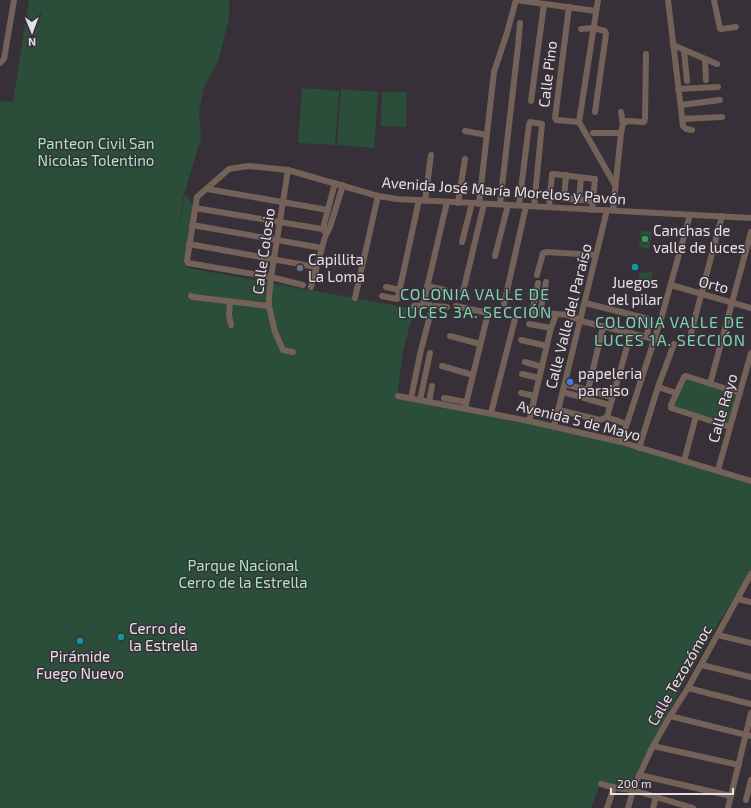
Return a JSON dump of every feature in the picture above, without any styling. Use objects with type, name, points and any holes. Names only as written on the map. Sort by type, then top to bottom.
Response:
[{"type":"street","points":[[0,63],[4,59],[14,0]]},
{"type":"street","points":[[463,292],[482,204],[487,135],[494,72],[516,0],[544,4],[553,2],[569,7],[596,11]]},
{"type":"street","points":[[598,0],[579,122],[615,186]]},
{"type":"street","points":[[668,0],[683,126],[686,129],[692,130]]},
{"type":"street","points":[[714,0],[721,30],[736,27]]},
{"type":"street","points":[[531,101],[544,4]]},
{"type":"street","name":"Calle Pino","points":[[569,7],[555,118],[556,120],[560,121],[579,122]]},
{"type":"street","points":[[500,204],[520,23]]},
{"type":"street","points":[[581,29],[593,28],[605,31],[606,34],[595,112]]},
{"type":"street","points":[[673,45],[717,64]]},
{"type":"street","points":[[684,50],[687,81]]},
{"type":"street","points":[[621,112],[623,124],[627,121],[644,122],[646,54]]},
{"type":"street","points":[[705,60],[706,80]]},
{"type":"street","points":[[678,89],[718,87]]},
{"type":"street","points":[[681,104],[720,100]]},
{"type":"street","points":[[682,119],[722,117]]},
{"type":"street","points":[[519,205],[529,125],[530,122],[532,122],[542,124],[534,206]]},
{"type":"street","name":"Calle Valle del Paraíso","points":[[554,427],[596,255],[610,210],[615,186],[623,124]]},
{"type":"street","points":[[465,131],[487,135]]},
{"type":"street","points":[[593,133],[621,133]]},
{"type":"street","points":[[382,296],[398,297],[422,201],[431,155]]},
{"type":"street","points":[[458,203],[465,159]]},
{"type":"street","name":"Avenida José María Morelos y Pavón","points":[[195,208],[197,197],[229,169],[237,167],[259,167],[288,170],[378,196],[422,201],[751,218]]},
{"type":"street","name":"Calle Colosio","points":[[192,296],[269,306],[271,277],[288,170]]},
{"type":"street","points":[[549,207],[552,174],[595,179],[592,210]]},
{"type":"street","points":[[564,198],[566,175]]},
{"type":"street","points":[[579,200],[581,178]]},
{"type":"street","points":[[311,287],[325,237],[328,210],[335,183]]},
{"type":"street","points":[[326,229],[344,185]]},
{"type":"street","points":[[207,189],[328,210]]},
{"type":"street","points":[[355,298],[378,196]]},
{"type":"street","points":[[550,197],[593,201]]},
{"type":"street","points":[[414,306],[426,305],[427,286],[447,202]]},
{"type":"street","points":[[462,242],[472,203]]},
{"type":"street","points":[[495,256],[508,205]]},
{"type":"street","points":[[504,304],[526,206]]},
{"type":"street","points":[[303,285],[271,277],[188,263],[189,244],[195,208],[326,229]]},
{"type":"street","points":[[621,442],[654,339],[690,215]]},
{"type":"street","points":[[691,333],[722,216]]},
{"type":"street","points":[[192,225],[322,248]]},
{"type":"street","points":[[710,384],[751,232]]},
{"type":"street","points":[[189,244],[316,267]]},
{"type":"street","points":[[537,275],[543,253],[596,255]]},
{"type":"street","points":[[540,313],[546,282]]},
{"type":"street","points":[[538,283],[533,311],[568,315],[581,321],[654,339]]},
{"type":"street","name":"Orto","points":[[670,285],[751,308]]},
{"type":"street","points":[[427,286],[445,290]]},
{"type":"street","points":[[386,287],[400,290]]},
{"type":"street","points":[[230,302],[229,315],[231,325]]},
{"type":"street","points":[[585,303],[650,319],[651,322],[646,337]]},
{"type":"street","points":[[269,306],[275,332],[283,350],[293,352]]},
{"type":"street","points":[[411,398],[432,308],[434,306],[447,307]]},
{"type":"street","points":[[444,398],[465,405],[488,313],[456,306]]},
{"type":"street","points":[[529,421],[551,328],[556,314]]},
{"type":"street","points":[[491,413],[515,319]]},
{"type":"street","points":[[529,324],[551,328]]},
{"type":"street","points":[[588,390],[603,327]]},
{"type":"street","points":[[606,417],[631,334]]},
{"type":"street","points":[[450,336],[480,344]]},
{"type":"street","points":[[522,340],[547,346]]},
{"type":"street","points":[[639,448],[658,387],[674,344]]},
{"type":"street","points":[[420,400],[430,353]]},
{"type":"street","name":"Calle Rayo","points":[[718,470],[751,353]]},
{"type":"street","points":[[525,362],[542,367]]},
{"type":"street","points":[[442,366],[473,375]]},
{"type":"street","points":[[522,374],[539,378]]},
{"type":"street","points":[[730,427],[671,408],[676,393],[684,377],[686,376],[740,393]]},
{"type":"street","points":[[565,384],[612,397]]},
{"type":"street","points":[[430,402],[432,386]]},
{"type":"street","points":[[658,387],[676,393]]},
{"type":"street","points":[[563,392],[609,405]]},
{"type":"street","points":[[521,393],[535,396]]},
{"type":"street","name":"Avenida 5 de Mayo","points":[[398,396],[430,402],[465,405],[491,413],[621,442],[751,481]]},
{"type":"street","points":[[559,410],[600,420],[606,417],[626,424]]},
{"type":"street","points":[[684,461],[696,416]]},
{"type":"street","name":"Calle Tezozómoc","points":[[628,808],[639,775],[653,746],[702,665],[751,574]]},
{"type":"street","points":[[738,599],[751,602]]},
{"type":"street","points":[[718,635],[751,643]]},
{"type":"street","points":[[702,665],[751,676]]},
{"type":"street","points":[[688,688],[751,704]]},
{"type":"street","points":[[728,808],[748,735],[751,713]]},
{"type":"street","points":[[670,716],[748,735]]},
{"type":"street","points":[[653,746],[739,765]]},
{"type":"street","points":[[639,775],[731,796]]},
{"type":"street","points":[[746,800],[751,780]]},
{"type":"street","points":[[602,784],[614,788],[633,790],[690,808]]},
{"type":"street","points":[[607,808],[614,788]]},
{"type":"street","points":[[653,808],[656,797]]},
{"type":"street","points":[[666,808],[668,801]]},
{"type":"green space","name":"Parque Nacional Cerro de la Estrella","points":[[29,0],[229,0],[229,19],[218,62],[204,87],[199,111],[201,138],[183,198],[179,226],[185,194],[194,206],[184,260],[188,268],[414,309],[403,351],[397,396],[621,443],[751,483],[751,572],[712,633],[682,686],[629,787],[622,788],[600,783],[591,808],[0,808],[0,101],[13,102]]},
{"type":"green space","points":[[302,88],[339,91],[335,145],[298,143]]},
{"type":"green space","points":[[341,89],[378,92],[374,148],[337,145]]},
{"type":"green space","points":[[382,92],[407,92],[406,127],[381,126]]},
{"type":"green space","name":"Canchas de valle de luces","points":[[641,230],[652,232],[649,249],[639,247]]},
{"type":"green space","points":[[652,272],[651,284],[646,284],[639,277],[639,273]]},
{"type":"green space","points":[[685,378],[738,394],[730,424],[672,407]]},
{"type":"place","name":"Canchas de valle de luces","points":[[645,239]]},
{"type":"place","name":"Juegos del pilar","points":[[635,267]]},
{"type":"place","name":"Capillita La Loma","points":[[300,268]]},
{"type":"place","name":"papeleria paraiso","points":[[570,382]]},
{"type":"place","name":"Cerro de la Estrella","points":[[121,637]]},
{"type":"place","name":"Pirámide Fuego Nuevo","points":[[80,641]]},
{"type":"district","name":"COLONIA VALLE DE LUCES 3A. SECCIÓN","points":[[475,302]]},
{"type":"district","name":"COLONIA VALLE DE LUCES 1A. SECCIÓN","points":[[670,330]]},
{"type":"park label","name":"Panteon Civil San Nicolas Tolentino","points":[[96,152]]}]
